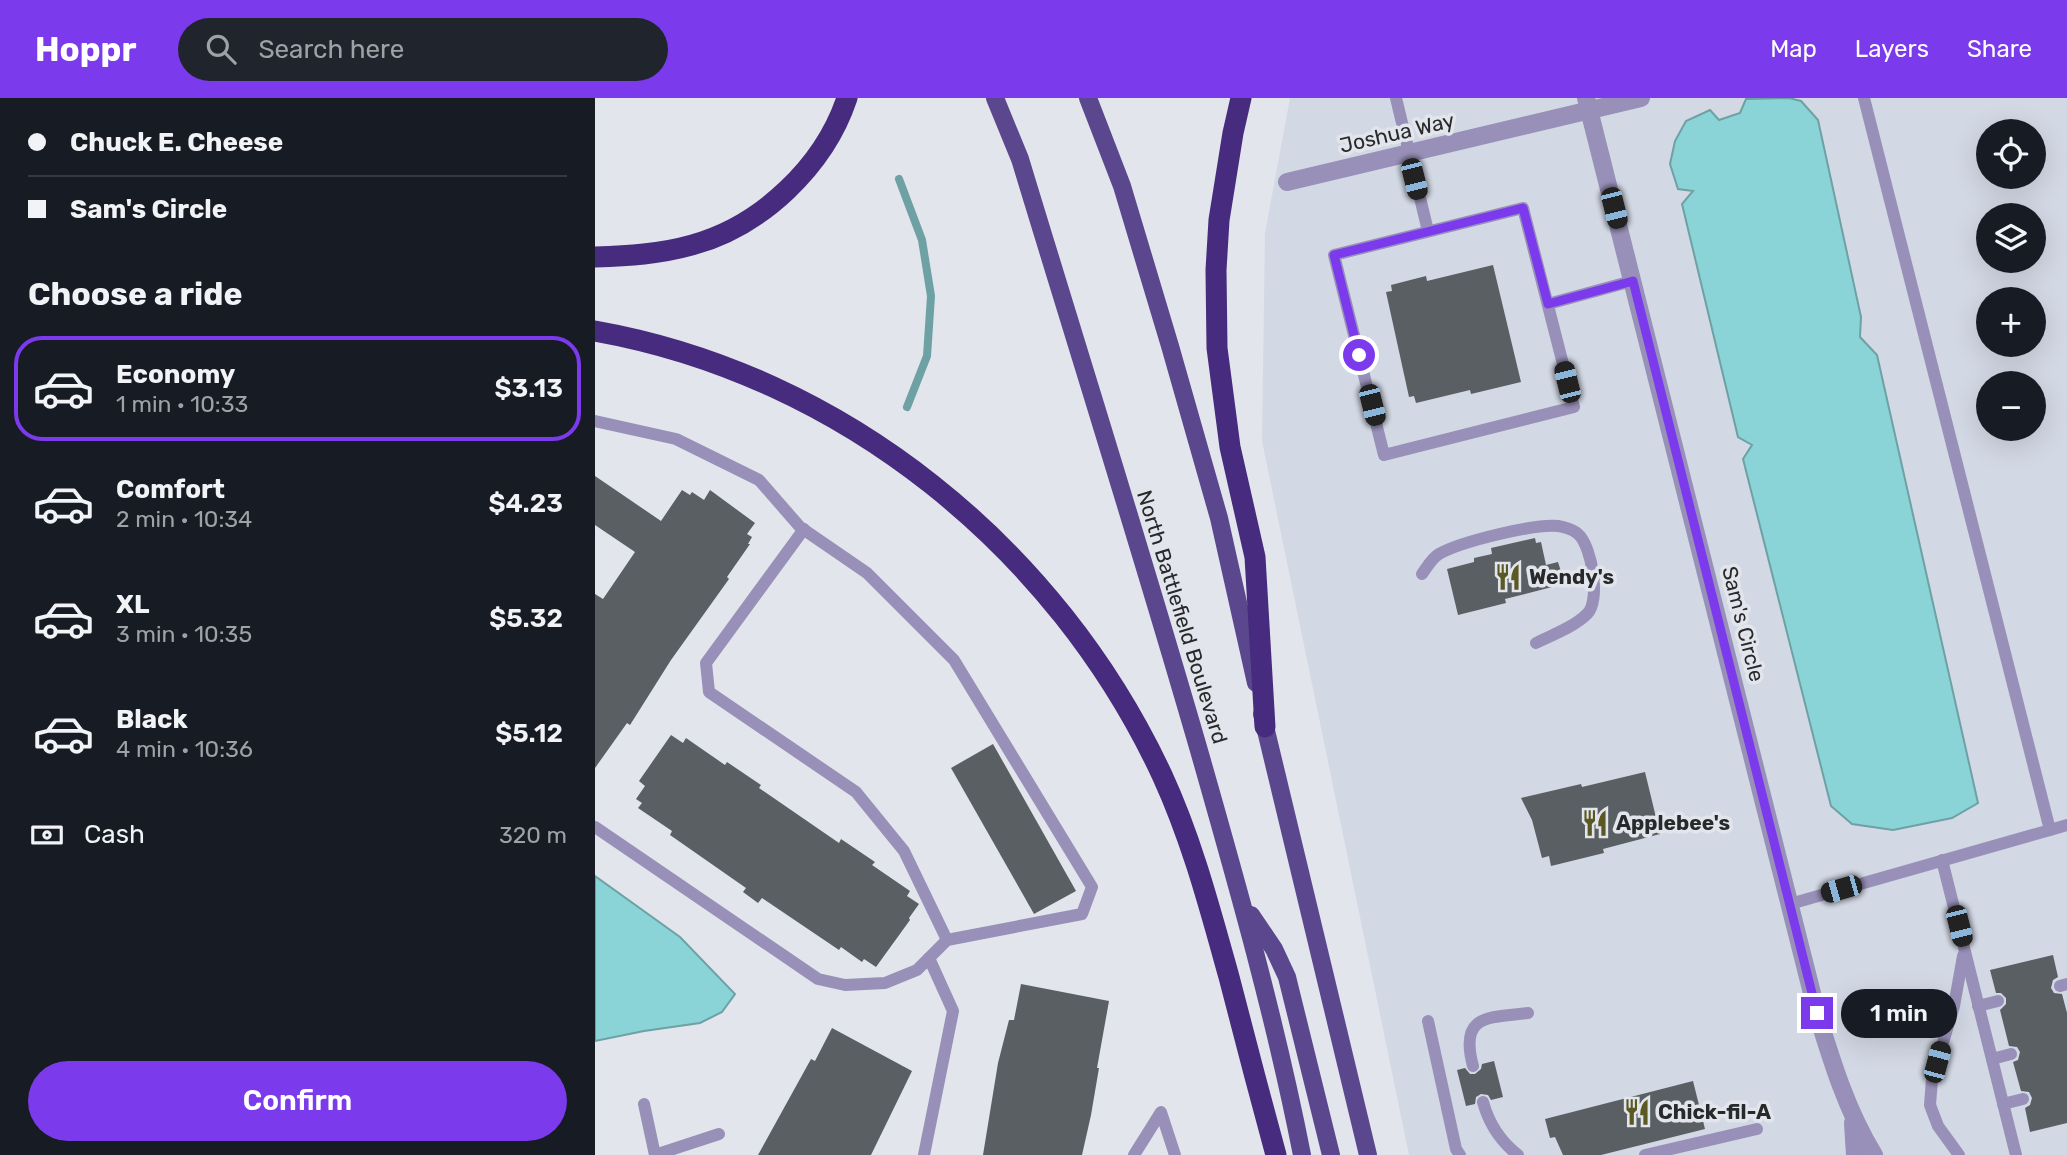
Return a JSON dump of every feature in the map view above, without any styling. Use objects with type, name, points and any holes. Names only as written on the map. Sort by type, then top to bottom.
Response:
[{"type":"highway","points":[[595,257],[643,256],[692,245],[731,230],[757,214],[807,169],[827,141],[847,98]]},
{"type":"highway","points":[[1241,98],[1219,220],[1216,270],[1217,348],[1230,447],[1255,557],[1265,727]]},
{"type":"highway","points":[[595,331],[667,347],[713,362],[757,380],[854,429],[887,449],[960,507],[994,538],[1049,598],[1089,650],[1112,687],[1156,764],[1174,805],[1204,887],[1276,1155]]},
{"type":"main road","name":"North Battlefield Boulevard","points":[[995,98],[1020,159],[1243,904],[1288,1083],[1302,1155]]},
{"type":"main road","points":[[1088,98],[1122,186],[1219,518],[1265,727],[1368,1155]]},
{"type":"main road","points":[[1243,904],[1274,949],[1287,977],[1331,1155]]},
{"type":"street","name":"Joshua Way","points":[[1287,182],[1588,105],[1641,98]]},
{"type":"street","name":"Sam's Circle","points":[[1588,105],[1817,1013],[1836,1075],[1874,1155]]},
{"type":"street","points":[[1852,1112],[1856,1155]]},
{"type":"lane","points":[[1397,98],[1427,231]]},
{"type":"lane","points":[[1864,98],[2050,830]]},
{"type":"lane","points":[[1523,208],[1574,407],[1384,454],[1334,255],[1427,231],[1523,208]]},
{"type":"lane","points":[[1548,304],[1633,281]]},
{"type":"lane","points":[[595,421],[677,439],[759,480],[804,529],[867,573],[954,660],[1092,887],[1081,914],[947,940],[917,970],[885,983],[845,985],[818,979],[595,827]]},
{"type":"lane","points":[[1422,574],[1436,555],[1458,545],[1544,526],[1562,527],[1577,534],[1586,545],[1594,580],[1595,597],[1590,612],[1579,621],[1536,643]]},
{"type":"lane","points":[[804,529],[706,663],[709,692],[856,792],[904,851],[947,940]]},
{"type":"lane","points":[[1790,904],[2067,825]]},
{"type":"lane","points":[[1942,860],[2016,1155]]},
{"type":"lane","points":[[1959,1155],[1938,1126],[1930,1105],[1932,1079],[1954,1006],[1964,948]]},
{"type":"lane","points":[[924,1155],[953,1011],[929,958]]},
{"type":"lane","points":[[1978,1006],[1998,1001]]},
{"type":"lane","points":[[1473,1066],[1468,1045],[1474,1028],[1483,1018],[1528,1013]]},
{"type":"lane","points":[[1427,1021],[1456,1149],[1460,1155]]},
{"type":"lane","points":[[1992,1059],[2011,1054]]},
{"type":"lane","points":[[2003,1104],[2023,1099]]},
{"type":"lane","points":[[1483,1102],[1486,1115],[1503,1144],[1518,1155]]},
{"type":"lane","points":[[644,1104],[655,1155],[719,1134]]},
{"type":"lane","points":[[1134,1155],[1161,1112],[1175,1155]]},
{"type":"lane","points":[[1645,1155],[1757,1129]]},
{"type":"shaded area","points":[[1290,98],[2067,98],[2067,1155],[1409,1155],[1262,441],[1265,233]]},
{"type":"water","points":[[1789,98],[1801,101],[1818,120],[1861,317],[1860,337],[1877,355],[1978,803],[1952,818],[1893,830],[1852,824],[1831,806],[1743,459],[1752,445],[1738,437],[1682,204],[1693,191],[1678,189],[1670,164],[1675,141],[1686,121],[1710,110],[1719,120],[1740,113],[1746,99]]},
{"type":"water","points":[[595,876],[680,937],[735,994],[722,1012],[700,1023],[595,1041]]},
{"type":"building","points":[[1493,265],[1521,382],[1471,394],[1470,390],[1416,403],[1414,396],[1409,397],[1386,292],[1392,291],[1391,285],[1426,276],[1427,281]]},
{"type":"building","points":[[595,476],[661,521],[682,490],[690,495],[692,492],[704,500],[710,490],[755,523],[747,534],[752,537],[750,544],[727,577],[729,579],[671,660],[630,725],[627,723],[595,768],[595,594],[603,599],[635,552],[595,525]]},
{"type":"building","name":"Wendy's","points":[[1535,538],[1536,543],[1541,542],[1546,565],[1558,562],[1564,581],[1551,585],[1552,587],[1505,599],[1506,603],[1458,615],[1447,569],[1492,554],[1491,548]]},
{"type":"building","points":[[671,735],[683,743],[686,738],[725,765],[727,762],[761,785],[759,788],[839,843],[841,839],[875,862],[872,865],[910,891],[907,896],[919,904],[876,967],[864,959],[862,962],[841,947],[839,950],[762,898],[758,903],[743,892],[746,888],[670,835],[672,831],[638,808],[642,803],[636,799],[645,786],[639,781]]},
{"type":"building","points":[[993,744],[1076,891],[1034,914],[951,768]]},
{"type":"building","name":"Applebee's","points":[[1645,772],[1660,834],[1603,849],[1604,853],[1551,866],[1549,856],[1542,858],[1532,820],[1521,798]]},
{"type":"building","points":[[2053,955],[2058,977],[2053,980],[2051,988],[2054,993],[2062,994],[2067,1013],[2067,1123],[2030,1132],[2025,1108],[2030,1105],[2032,1098],[2029,1092],[2021,1091],[2013,1062],[2018,1060],[2020,1052],[2017,1047],[2009,1046],[2000,1010],[2006,1004],[2006,998],[2001,993],[1996,993],[1990,970]]},
{"type":"building","points":[[1021,984],[1109,1001],[1082,1155],[983,1155],[998,1063],[1009,1020],[1014,1020]]},
{"type":"building","points":[[832,1028],[912,1071],[871,1155],[758,1155],[811,1059],[815,1061]]},
{"type":"building","points":[[1494,1061],[1503,1097],[1491,1100],[1488,1095],[1481,1094],[1476,1097],[1475,1104],[1466,1106],[1457,1070],[1465,1068],[1470,1074],[1475,1074],[1482,1064]]},
{"type":"building","name":"Chick-fil-A","points":[[1693,1081],[1705,1129],[1601,1155],[1563,1155],[1555,1137],[1550,1138],[1545,1119]]},
{"type":"waterway","points":[[899,179],[922,240],[931,296],[927,356],[907,407]]},
{"type":"place","name":"Wendy's","points":[[1508,577]]},
{"type":"place","name":"Applebee's","points":[[1595,823]]},
{"type":"place","name":"Chick-fil-A","points":[[1637,1112]]},
{"type":"route","points":[[1359,355],[1334,255],[1523,208],[1548,304],[1633,281],[1817,1013]]}]
